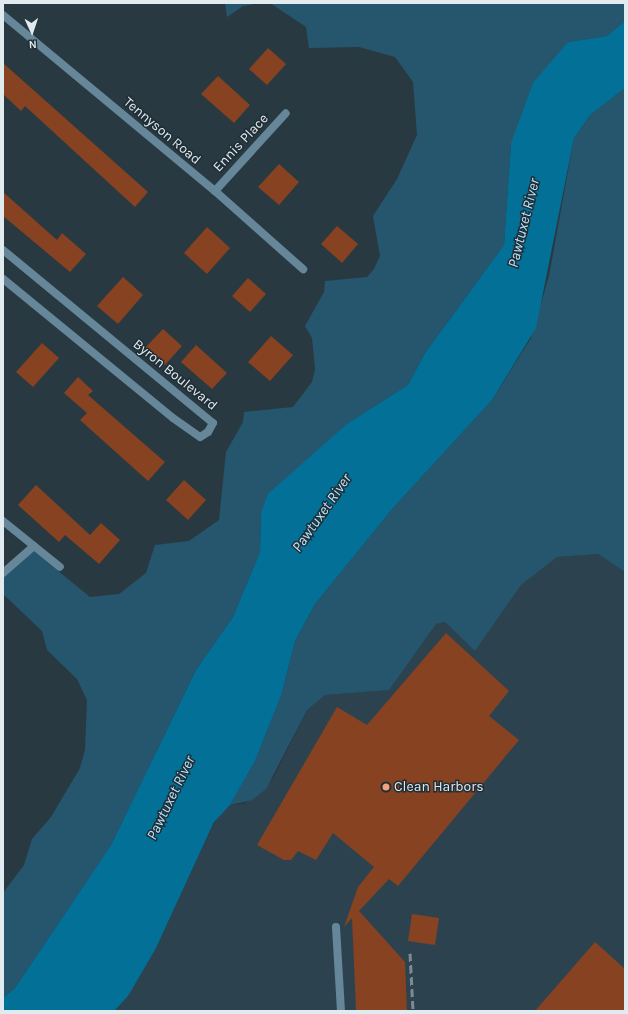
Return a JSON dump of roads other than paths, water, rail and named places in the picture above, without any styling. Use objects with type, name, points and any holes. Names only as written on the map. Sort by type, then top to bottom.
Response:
[{"type":"street","name":"Tennyson Road","points":[[3,15],[215,191],[303,269]]},
{"type":"street","name":"Ennis Place","points":[[215,191],[286,113]]},
{"type":"street","name":"Byron Boulevard","points":[[3,250],[212,423],[208,432],[200,437],[173,418],[3,279]]},
{"type":"street","points":[[3,521],[60,567]]},
{"type":"street","points":[[3,573],[34,546]]},
{"type":"street","points":[[336,927],[340,1011]]},
{"type":"water","name":"Pawtuxet River","points":[[625,21],[625,88],[590,115],[574,138],[536,328],[492,400],[393,508],[315,604],[295,641],[281,696],[255,761],[230,805],[214,822],[156,948],[128,996],[114,1011],[3,1011],[3,998],[15,988],[111,845],[196,670],[233,617],[260,552],[261,513],[268,494],[348,423],[408,385],[425,353],[504,245],[511,143],[533,83],[568,42],[607,36]]},
{"type":"railway","points":[[410,953],[413,1011]]},
{"type":"place","name":"Clean Harbors","points":[[386,787]]}]
